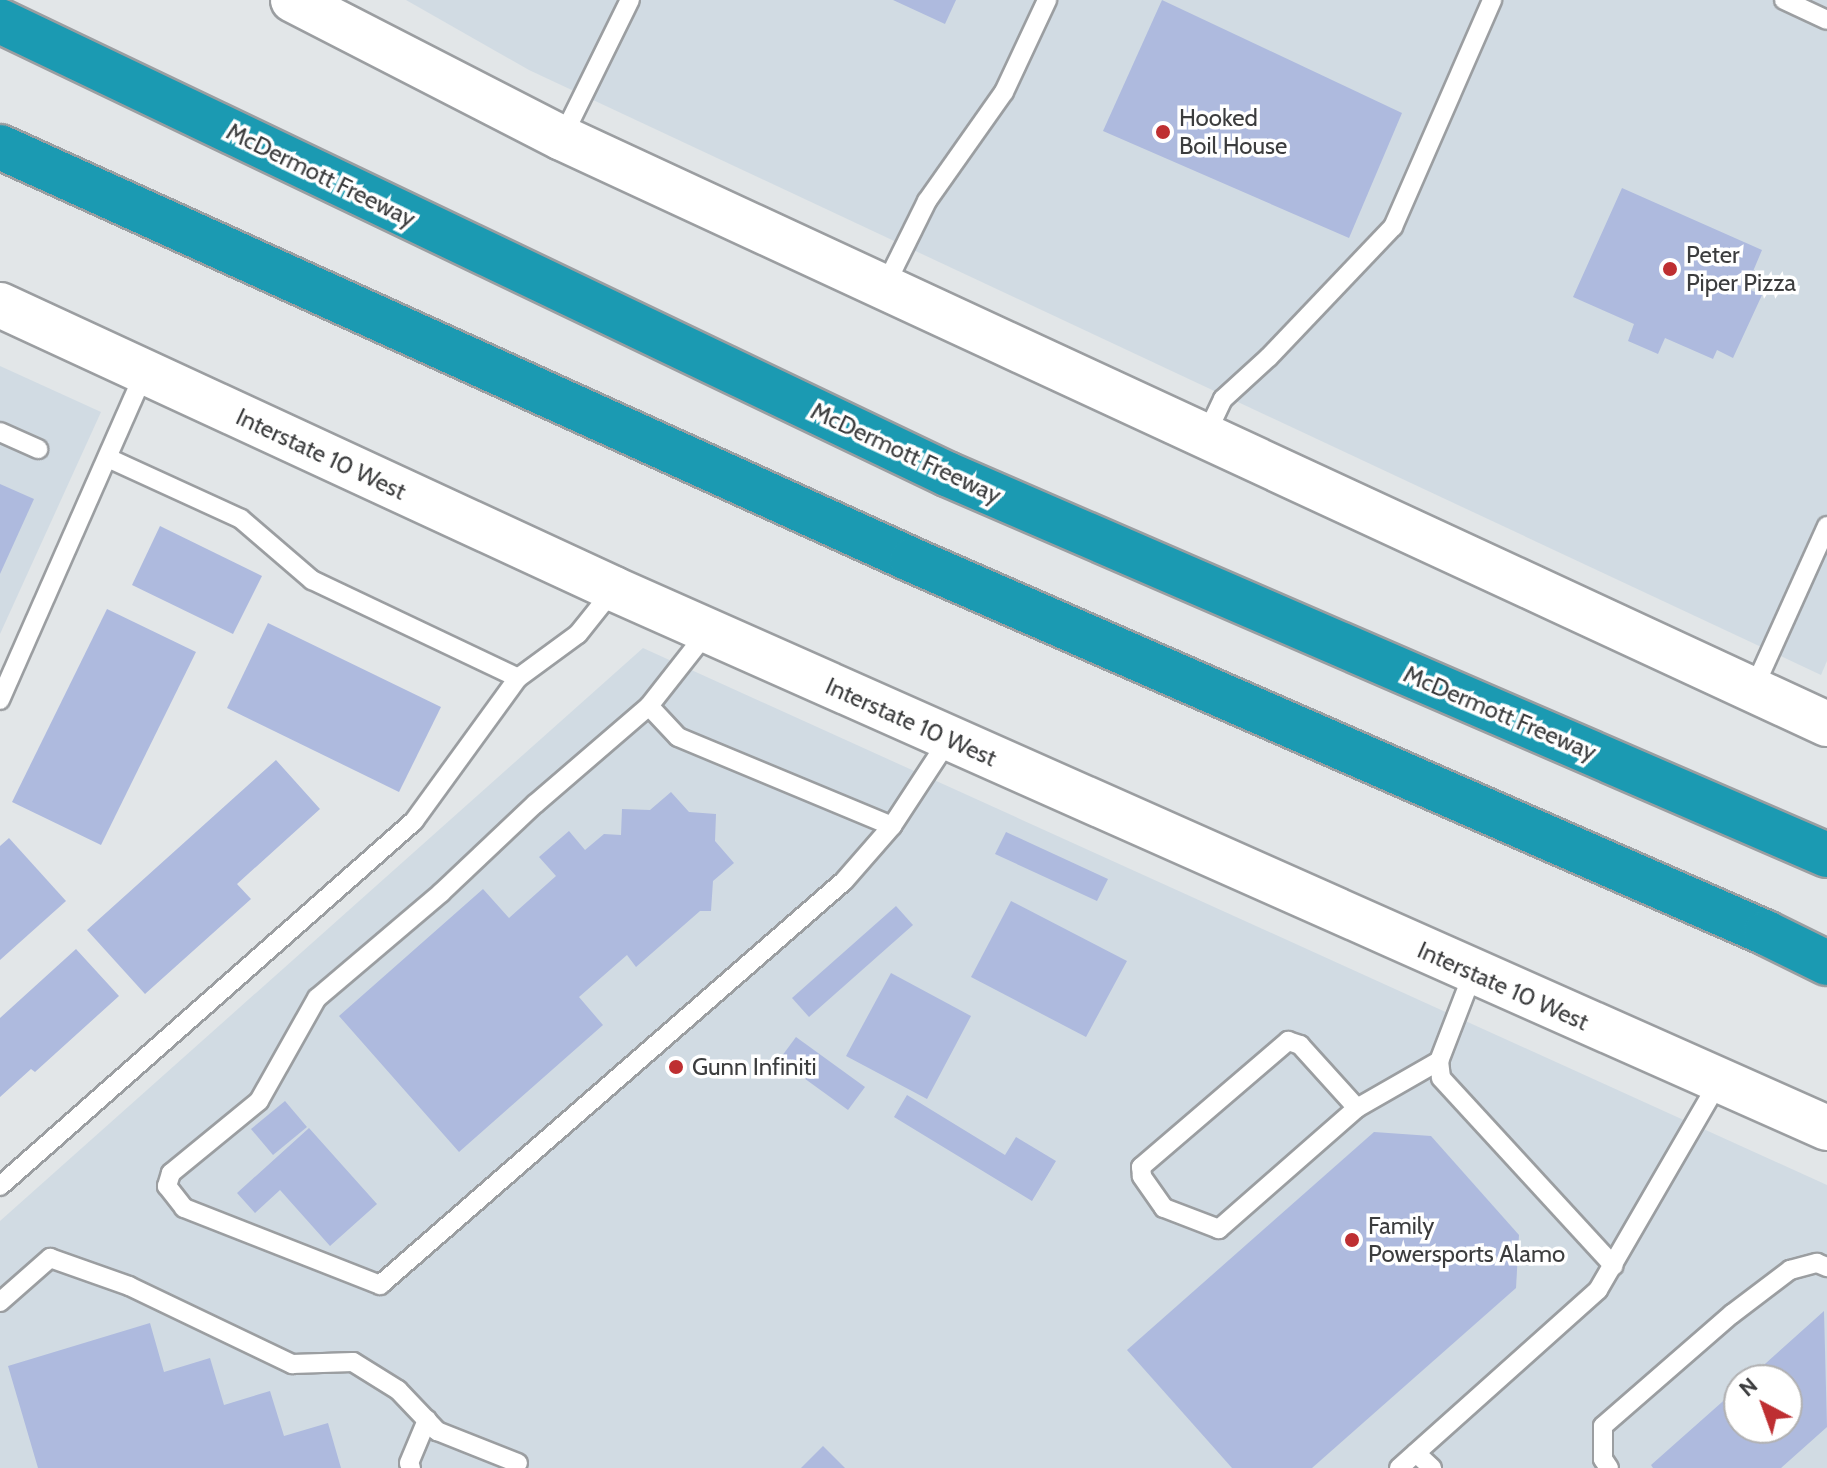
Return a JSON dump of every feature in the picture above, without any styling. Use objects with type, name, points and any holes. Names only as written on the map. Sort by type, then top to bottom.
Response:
[{"type":"highway","name":"McDermott Freeway","points":[[0,21],[947,474],[1827,855]]},
{"type":"highway","points":[[0,147],[912,560],[1737,920],[1827,963]]},
{"type":"main road","points":[[293,0],[562,138],[1827,724]]},
{"type":"main road","name":"Interstate 10 West","points":[[0,305],[614,589],[1827,1128]]},
{"type":"lane","points":[[562,138],[630,0]]},
{"type":"lane","points":[[884,288],[927,201],[1004,92],[1047,0]]},
{"type":"lane","points":[[1205,437],[1223,399],[1269,357],[1393,227],[1492,0]]},
{"type":"lane","points":[[1784,0],[1827,20]]},
{"type":"lane","points":[[0,700],[145,372]]},
{"type":"lane","points":[[0,432],[38,449]]},
{"type":"lane","points":[[108,458],[241,519],[312,580],[518,678]]},
{"type":"lane","points":[[1753,690],[1827,526]]},
{"type":"lane","points":[[0,1186],[414,821],[518,678],[578,634],[614,589]]},
{"type":"lane","points":[[708,631],[649,706],[535,804],[441,893],[317,998],[259,1101],[171,1173],[167,1186],[184,1208],[380,1285],[844,881],[892,826],[949,739]]},
{"type":"lane","points":[[649,706],[678,737],[892,826]]},
{"type":"lane","points":[[1473,973],[1439,1061],[1441,1078],[1455,1097],[1543,1185],[1614,1266]]},
{"type":"lane","points":[[1357,1108],[1300,1045],[1288,1041],[1141,1167],[1142,1176],[1164,1208],[1219,1229],[1357,1108],[1439,1061]]},
{"type":"lane","points":[[1399,1468],[1598,1290],[1719,1081]]},
{"type":"lane","points":[[0,1302],[50,1258],[129,1286],[292,1364],[353,1362],[398,1390],[437,1431],[518,1463]]},
{"type":"lane","points":[[1609,1468],[1603,1459],[1603,1426],[1732,1314],[1790,1270],[1817,1263],[1827,1267]]},
{"type":"lane","points":[[411,1468],[409,1463],[427,1420]]},
{"type":"lane","points":[[1416,1453],[1432,1468]]},
{"type":"shaded area","points":[[406,0],[1827,0],[1827,661],[1821,675],[529,70]]},
{"type":"shaded area","points":[[0,366],[101,412],[0,634]]},
{"type":"shaded area","points":[[643,648],[1827,1185],[1827,1468],[0,1468],[0,1221]]},
{"type":"building","points":[[893,0],[956,0],[945,24]]},
{"type":"building","points":[[1162,0],[1402,113],[1349,238],[1103,131]]},
{"type":"building","name":"Peter Piper Pizza","points":[[1622,188],[1762,250],[1746,288],[1762,295],[1733,358],[1717,350],[1713,359],[1665,338],[1658,354],[1628,341],[1634,324],[1573,297]]},
{"type":"building","points":[[0,484],[34,499],[0,574]]},
{"type":"building","points":[[160,526],[262,576],[233,634],[132,585]]},
{"type":"building","points":[[107,609],[196,652],[101,845],[12,802]]},
{"type":"building","points":[[268,623],[441,707],[399,792],[227,708]]},
{"type":"building","points":[[276,760],[320,809],[237,884],[251,899],[145,994],[87,930]]},
{"type":"building","points":[[671,792],[689,812],[716,814],[715,841],[734,863],[713,881],[711,911],[700,911],[636,967],[627,955],[579,997],[603,1025],[459,1152],[339,1016],[483,889],[509,918],[556,876],[539,857],[569,831],[585,850],[604,834],[621,835],[622,809],[650,810]]},
{"type":"building","points":[[1006,832],[1108,879],[1097,901],[995,854]]},
{"type":"building","points":[[9,838],[66,901],[0,960],[0,846]]},
{"type":"building","points":[[1011,901],[1127,961],[1086,1037],[971,977]]},
{"type":"building","points":[[896,906],[913,925],[809,1017],[792,998]]},
{"type":"building","points":[[76,949],[119,996],[35,1072],[31,1069],[0,1097],[0,1018]]},
{"type":"building","points":[[891,973],[971,1016],[927,1099],[846,1056]]},
{"type":"building","points":[[796,1037],[865,1087],[848,1110],[779,1060]]},
{"type":"building","points":[[907,1095],[1005,1155],[1016,1137],[1056,1161],[1032,1201],[894,1117]]},
{"type":"building","points":[[285,1101],[307,1127],[273,1155],[251,1129]]},
{"type":"building","points":[[309,1128],[377,1204],[330,1246],[280,1190],[255,1213],[237,1193]]},
{"type":"building","points":[[1374,1132],[1431,1136],[1519,1235],[1516,1288],[1312,1468],[1232,1468],[1127,1350]]},
{"type":"building","points":[[1824,1311],[1827,1427],[1781,1468],[1653,1468],[1651,1465],[1723,1401],[1723,1444],[1803,1444],[1803,1364],[1765,1364]]},
{"type":"building","points":[[150,1323],[164,1372],[210,1358],[224,1405],[270,1391],[284,1436],[328,1423],[341,1468],[38,1468],[8,1366]]},
{"type":"building","points":[[823,1446],[845,1468],[801,1468]]},
{"type":"place","name":"Hooked Boil House","points":[[1163,132]]},
{"type":"place","name":"Peter Piper Pizza","points":[[1670,269]]},
{"type":"place","name":"Gunn Infiniti","points":[[676,1067]]},
{"type":"place","name":"Family Powersports Alamo","points":[[1352,1240]]}]
